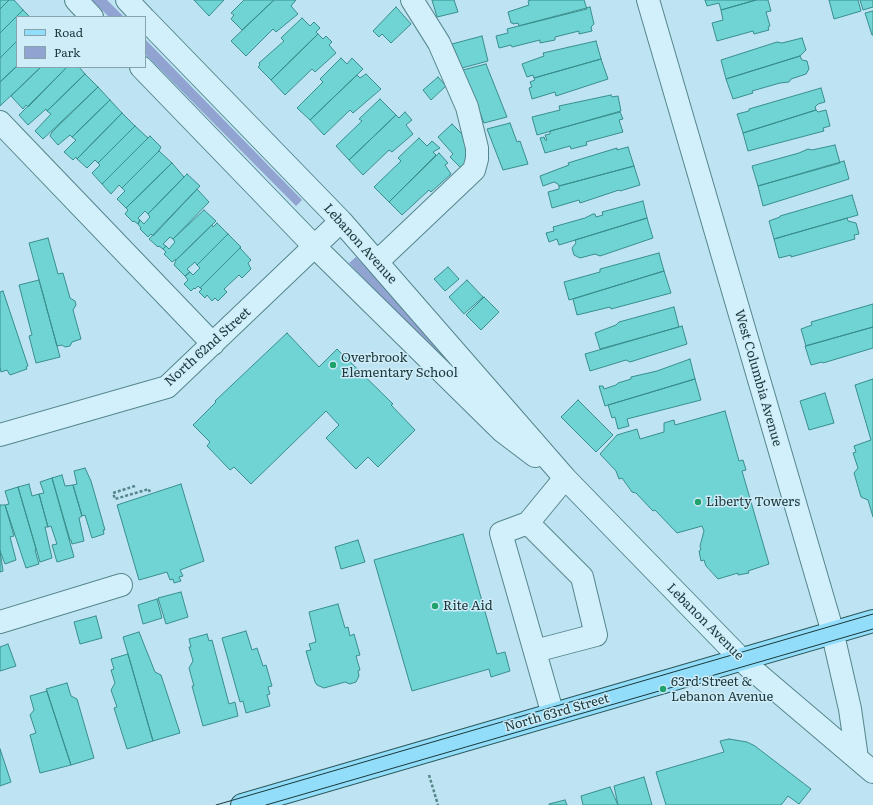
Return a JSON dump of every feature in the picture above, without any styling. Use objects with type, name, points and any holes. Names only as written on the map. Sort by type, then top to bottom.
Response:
[{"type":"main road","name":"North 63rd Street","points":[[242,805],[873,621]]},
{"type":"street","points":[[76,0],[91,16]]},
{"type":"street","name":"Lebanon Avenue","points":[[127,0],[142,16]]},
{"type":"street","points":[[377,262],[474,170],[477,159],[477,148],[467,107],[438,42],[412,0]]},
{"type":"street","name":"West Columbia Avenue","points":[[648,0],[832,633],[850,709],[857,758]]},
{"type":"street","name":"Lebanon Avenue","points":[[146,20],[341,221],[565,478],[742,659],[873,772]]},
{"type":"street","name":"Lebanon Avenue","points":[[142,68],[315,247],[502,431],[565,478]]},
{"type":"street","points":[[0,122],[214,344]]},
{"type":"street","name":"North 62nd Street","points":[[0,435],[167,387],[214,344],[341,221]]},
{"type":"street","points":[[553,714],[501,533],[528,523],[565,478]]},
{"type":"street","points":[[528,523],[582,577],[596,635],[535,651]]},
{"type":"street","points":[[0,622],[121,585]]},
{"type":"path","points":[[135,486],[113,493],[115,499],[149,489],[150,494]]},
{"type":"path","points":[[422,752],[438,805]]},
{"type":"green space","points":[[92,0],[107,0],[123,16],[108,16]]},
{"type":"green space","points":[[146,40],[302,200],[296,206],[146,55]]},
{"type":"green space","points":[[356,257],[516,425],[508,432],[349,263]]},
{"type":"building","points":[[0,0],[9,0],[0,9]]},
{"type":"building","points":[[9,0],[14,0],[23,10],[0,33],[0,9]]},
{"type":"building","points":[[194,0],[224,0],[209,16]]},
{"type":"building","points":[[244,0],[274,0],[242,30],[231,19],[234,15],[231,13]]},
{"type":"building","points":[[274,0],[296,0],[291,6],[298,14],[276,32],[273,29],[246,56],[231,41]]},
{"type":"building","points":[[432,0],[454,0],[458,12],[437,17]]},
{"type":"building","points":[[531,0],[584,0],[587,9],[519,26],[518,23],[511,23],[508,12],[529,5],[528,1]]},
{"type":"building","points":[[705,0],[756,0],[721,10],[719,3],[707,6]]},
{"type":"building","points":[[756,0],[768,0],[771,11],[766,12],[770,26],[768,27],[769,30],[754,34],[753,31],[717,41],[712,23],[723,20],[721,10]]},
{"type":"building","points":[[829,0],[858,0],[861,11],[834,19]]},
{"type":"building","points":[[860,0],[873,0],[873,7],[863,10]]},
{"type":"building","points":[[396,7],[411,24],[391,43],[382,34],[379,37],[373,31]]},
{"type":"building","points":[[590,7],[594,24],[591,27],[592,31],[579,34],[579,31],[555,37],[555,40],[540,43],[540,40],[512,47],[511,45],[499,48],[496,36],[508,33],[507,29]]},
{"type":"building","points":[[23,10],[29,16],[17,16]]},
{"type":"building","points":[[873,11],[873,35],[872,35],[865,13]]},
{"type":"building","points":[[16,17],[16,42],[0,58],[0,33]]},
{"type":"building","points":[[302,18],[310,26],[314,22],[320,28],[316,32],[318,34],[271,80],[258,67],[260,65],[259,63],[284,41],[281,38]]},
{"type":"building","points":[[318,34],[323,39],[326,36],[332,42],[329,45],[336,53],[315,72],[312,69],[285,95],[271,80]]},
{"type":"building","points":[[482,36],[488,61],[462,68],[452,44]]},
{"type":"building","points":[[802,38],[806,50],[800,56],[726,79],[721,60],[777,42],[782,43]]},
{"type":"building","points":[[596,41],[601,59],[534,78],[533,75],[527,77],[522,64],[544,56],[543,53]]},
{"type":"building","points":[[16,42],[16,67],[0,82],[0,58]]},
{"type":"building","points":[[800,56],[802,60],[807,61],[809,69],[806,74],[791,79],[789,82],[752,91],[753,93],[733,99],[726,79]]},
{"type":"building","points":[[341,58],[347,64],[352,58],[363,69],[310,120],[297,108],[323,82],[320,79]]},
{"type":"building","points":[[601,59],[608,79],[556,96],[555,92],[532,99],[529,88],[532,87],[530,82],[535,80],[534,78]]},
{"type":"building","points":[[486,64],[507,117],[484,123],[463,70]]},
{"type":"building","points":[[16,67],[40,68],[0,106],[0,82]]},
{"type":"building","points":[[40,68],[66,68],[28,107],[26,105],[23,109],[11,96]]},
{"type":"building","points":[[66,68],[80,68],[85,74],[47,111],[46,109],[28,125],[19,115]]},
{"type":"building","points":[[85,74],[98,87],[43,139],[35,131],[51,114],[47,111]]},
{"type":"building","points":[[366,74],[381,89],[353,113],[350,110],[324,135],[310,120],[357,75],[360,78]]},
{"type":"building","points":[[438,77],[446,86],[431,100],[423,90]]},
{"type":"building","points":[[98,87],[110,100],[72,137],[70,135],[58,145],[50,136],[52,132]]},
{"type":"building","points":[[821,88],[825,102],[818,104],[815,107],[816,110],[743,133],[737,114],[749,111],[749,109]]},
{"type":"building","points":[[611,95],[612,97],[618,96],[621,111],[537,135],[532,117],[560,110],[559,106]]},
{"type":"building","points":[[380,99],[396,115],[349,160],[336,146],[362,121],[359,119]]},
{"type":"building","points":[[110,100],[122,113],[77,159],[76,157],[73,160],[64,152],[76,140],[72,137]]},
{"type":"building","points":[[816,110],[818,112],[826,110],[830,126],[823,128],[824,131],[748,151],[743,133]]},
{"type":"building","points":[[405,112],[412,120],[406,125],[413,134],[392,152],[389,150],[363,175],[349,160],[396,115],[399,118]]},
{"type":"building","points":[[620,112],[623,119],[619,120],[623,132],[586,142],[587,145],[571,149],[570,146],[545,153],[540,138],[544,137],[545,140],[547,140],[545,135],[550,134],[550,131]]},
{"type":"building","points":[[122,113],[135,126],[98,163],[95,160],[87,168],[77,159]]},
{"type":"building","points":[[510,123],[517,142],[520,141],[528,164],[503,170],[487,129]]},
{"type":"building","points":[[452,124],[469,141],[475,157],[462,169],[450,157],[453,154],[438,137]]},
{"type":"building","points":[[135,126],[148,138],[102,184],[92,173],[100,165],[98,163]]},
{"type":"building","points":[[150,136],[161,147],[159,151],[122,188],[119,185],[111,194],[102,184]]},
{"type":"building","points":[[419,138],[427,146],[432,141],[440,148],[433,152],[436,155],[389,202],[374,187],[401,161],[398,158]]},
{"type":"building","points":[[835,145],[840,163],[758,186],[752,166],[799,153],[808,149],[812,150]]},
{"type":"building","points":[[628,147],[634,166],[559,186],[554,182],[543,186],[540,176],[569,165],[568,163],[617,148],[617,150]]},
{"type":"building","points":[[159,151],[172,163],[126,208],[117,199],[125,191],[122,188]]},
{"type":"building","points":[[439,153],[448,163],[445,165],[451,174],[431,192],[429,190],[402,215],[389,202]]},
{"type":"building","points":[[844,161],[849,179],[763,206],[758,186]]},
{"type":"building","points":[[172,163],[184,177],[148,214],[145,211],[138,218],[140,220],[138,224],[134,221],[133,222],[125,214],[128,210],[126,208]]},
{"type":"building","points":[[634,166],[640,185],[620,191],[619,190],[580,203],[579,200],[552,208],[548,192],[559,189],[559,186]]},
{"type":"building","points":[[187,174],[200,186],[153,236],[151,234],[148,237],[140,229],[141,228],[138,224],[140,220],[144,224],[150,217],[148,214]]},
{"type":"building","points":[[197,189],[209,202],[173,239],[170,237],[163,244],[166,246],[163,249],[159,246],[158,247],[149,239]]},
{"type":"building","points":[[852,195],[858,215],[774,239],[769,221],[780,216]]},
{"type":"building","points":[[643,201],[647,218],[559,245],[557,239],[549,242],[546,233],[554,231],[553,227],[585,218],[593,214],[595,214],[596,217],[603,215],[602,212]]},
{"type":"building","points":[[204,210],[216,221],[176,260],[172,262],[164,254],[166,252],[163,249],[166,246],[169,249],[175,242],[173,239]]},
{"type":"building","points":[[647,218],[653,238],[600,256],[595,254],[580,258],[574,255],[572,248],[576,243],[575,240]]},
{"type":"building","points":[[847,218],[848,221],[856,223],[859,234],[854,235],[855,239],[791,257],[791,255],[779,258],[774,239]]},
{"type":"building","points":[[217,223],[228,234],[197,265],[195,262],[187,269],[190,272],[185,276],[174,265],[176,260],[212,225],[213,227]]},
{"type":"building","points":[[228,234],[241,247],[200,288],[198,286],[191,291],[184,284],[188,280],[185,276],[190,272],[193,275],[200,268],[197,265]]},
{"type":"building","points":[[48,238],[58,274],[63,273],[70,298],[75,301],[76,305],[73,310],[81,339],[72,342],[70,346],[65,347],[62,345],[57,346],[29,243]]},
{"type":"building","points":[[240,248],[251,260],[248,263],[251,269],[242,278],[239,275],[224,289],[227,292],[218,301],[215,298],[212,301],[207,295],[205,298],[199,292],[202,289],[200,288]]},
{"type":"building","points":[[659,253],[664,271],[569,300],[564,282],[600,272],[600,269]]},
{"type":"building","points":[[448,267],[459,279],[445,291],[434,279]]},
{"type":"building","points":[[664,271],[671,293],[611,309],[610,307],[577,315],[573,299]]},
{"type":"building","points":[[39,280],[60,357],[36,363],[29,336],[32,335],[19,285]]},
{"type":"building","points":[[467,280],[483,297],[464,314],[449,297]]},
{"type":"building","points":[[3,291],[28,366],[26,367],[27,369],[10,375],[7,370],[1,372],[0,367],[0,292]]},
{"type":"building","points":[[484,297],[499,312],[481,330],[466,315]]},
{"type":"building","points":[[873,304],[873,327],[806,346],[801,329],[812,325],[811,322]]},
{"type":"building","points":[[674,307],[679,327],[600,349],[595,333],[616,325],[619,322]]},
{"type":"building","points":[[682,326],[687,344],[630,362],[626,360],[590,371],[585,354]]},
{"type":"building","points":[[873,327],[873,348],[823,363],[811,365],[805,346]]},
{"type":"building","name":"Overbrook Elementary School","points":[[287,333],[319,367],[337,349],[393,404],[391,405],[415,430],[378,467],[368,457],[356,469],[326,438],[339,425],[326,411],[251,484],[234,467],[230,470],[207,446],[210,442],[193,425],[216,402],[215,401]]},
{"type":"building","points":[[690,359],[695,379],[605,406],[599,386],[603,386],[604,389],[631,379],[631,377],[657,371]]},
{"type":"building","points":[[695,379],[701,400],[627,419],[629,426],[618,429],[615,417],[612,418],[608,405]]},
{"type":"building","points":[[873,379],[873,517],[868,500],[861,497],[854,473],[858,468],[853,453],[856,452],[854,446],[871,440],[855,385]]},
{"type":"building","points":[[825,393],[834,423],[809,430],[800,401]]},
{"type":"building","points":[[578,400],[613,435],[596,452],[561,417]]},
{"type":"building","name":"Liberty Towers","points":[[725,411],[739,461],[743,460],[746,470],[742,471],[769,564],[748,571],[749,573],[738,575],[738,573],[718,579],[706,566],[704,560],[701,561],[699,551],[701,550],[700,546],[704,531],[702,526],[677,533],[655,510],[653,511],[636,493],[632,492],[622,478],[619,479],[616,471],[600,454],[617,435],[637,429],[640,439],[664,432],[664,423],[674,420],[675,425]]},
{"type":"building","points":[[85,468],[91,481],[105,530],[103,530],[104,534],[92,538],[85,515],[82,516],[73,485],[77,484],[74,471]]},
{"type":"building","points":[[62,475],[65,486],[73,485],[82,516],[79,518],[84,541],[72,544],[52,478]]},
{"type":"building","points":[[52,478],[74,557],[57,562],[52,545],[57,544],[51,526],[48,527],[39,494],[44,493],[40,482]]},
{"type":"building","points":[[29,484],[32,496],[39,494],[48,527],[45,527],[52,558],[40,562],[18,487]]},
{"type":"building","points":[[181,484],[204,561],[180,570],[183,576],[179,577],[181,581],[174,583],[173,579],[170,580],[167,572],[139,580],[117,505]]},
{"type":"building","points":[[18,487],[39,564],[26,568],[5,505],[9,504],[5,491]]},
{"type":"building","points":[[0,505],[5,505],[14,536],[10,537],[16,560],[5,564],[0,551]]},
{"type":"building","name":"Rite Aid","points":[[463,534],[497,654],[505,652],[510,671],[491,677],[489,669],[412,691],[374,560]]},
{"type":"building","points":[[358,540],[365,562],[341,569],[335,547]]},
{"type":"building","points":[[0,551],[3,571],[0,572]]},
{"type":"building","points":[[181,592],[188,617],[166,624],[158,598]]},
{"type":"building","points":[[157,599],[162,618],[143,624],[138,605]]},
{"type":"building","points":[[338,604],[345,628],[348,627],[350,636],[354,634],[360,655],[356,656],[360,670],[358,671],[359,676],[356,682],[350,684],[345,682],[324,688],[317,685],[315,682],[306,651],[311,650],[309,644],[316,642],[309,612]]},
{"type":"building","points":[[96,616],[102,638],[80,644],[74,622]]},
{"type":"building","points":[[246,631],[252,650],[257,648],[263,666],[266,665],[272,686],[268,687],[270,694],[267,695],[270,706],[246,713],[243,701],[240,702],[222,638]]},
{"type":"building","points":[[139,632],[155,672],[161,675],[180,733],[153,741],[123,637]]},
{"type":"building","points":[[207,634],[209,641],[212,640],[229,704],[235,702],[238,716],[203,726],[192,686],[194,686],[189,668],[193,661],[189,647],[191,647],[189,639]]},
{"type":"building","points":[[8,644],[16,666],[0,671],[0,647]]},
{"type":"building","points":[[128,654],[153,741],[127,749],[114,708],[117,707],[111,690],[115,683],[111,670],[114,669],[111,659]]},
{"type":"building","points":[[67,683],[71,696],[77,699],[94,758],[71,765],[46,689]]},
{"type":"building","points":[[47,691],[71,765],[40,773],[30,735],[36,733],[30,715],[34,710],[30,696]]},
{"type":"building","points":[[729,739],[747,742],[755,746],[811,789],[799,804],[788,796],[781,805],[666,805],[656,772],[724,752],[720,741]]},
{"type":"building","points":[[0,749],[11,782],[0,786]]},
{"type":"building","points":[[644,777],[652,805],[618,805],[614,786]]},
{"type":"building","points":[[610,787],[618,805],[583,805],[581,796]]},
{"type":"building","points":[[565,800],[567,805],[549,805],[549,804]]},
{"type":"tram line","points":[[216,805],[873,614]]},
{"type":"tram line","points":[[266,805],[873,629]]},
{"type":"place","name":"Overbrook Elementary School","points":[[333,365]]},
{"type":"place","name":"Liberty Towers","points":[[698,502]]},
{"type":"place","name":"Rite Aid","points":[[435,606]]},
{"type":"place","name":"63rd Street & Lebanon Avenue","points":[[663,689]]}]
